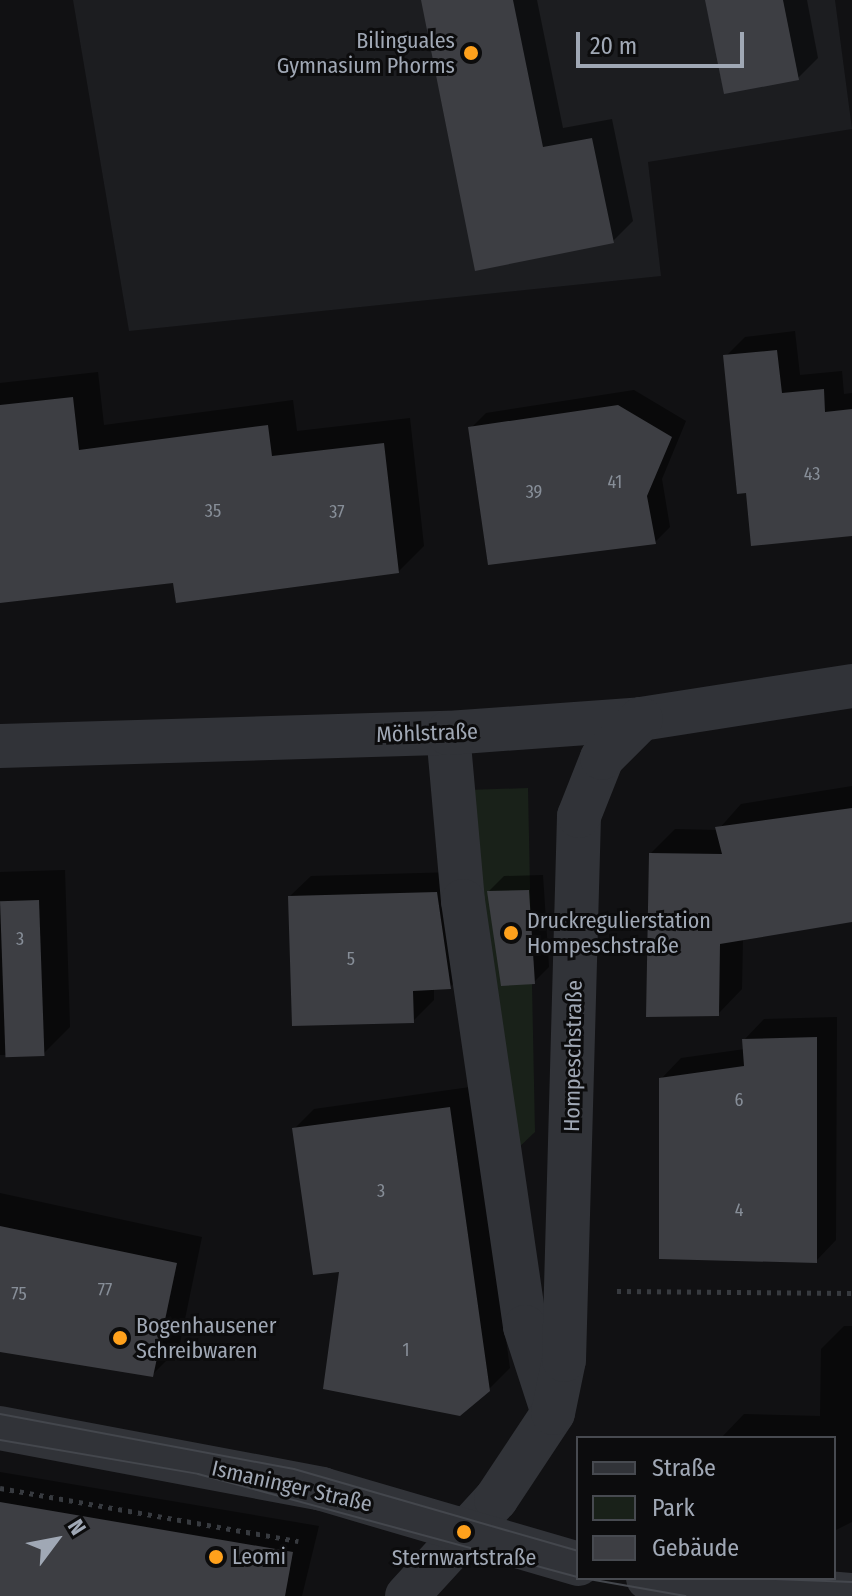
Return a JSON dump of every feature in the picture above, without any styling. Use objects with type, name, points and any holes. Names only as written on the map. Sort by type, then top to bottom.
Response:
[{"type":"street","name":"Möhlstraße","points":[[0,746],[448,733],[641,719],[852,686]]},
{"type":"street","name":"Hompeschstraße","points":[[462,1533],[496,1499],[553,1413],[566,1291],[579,816],[602,758],[641,719]]},
{"type":"street","points":[[448,733],[463,901],[525,1327],[553,1413]]},
{"type":"street","name":"Ismaninger Straße","points":[[0,1428],[322,1489],[462,1533],[576,1563]]},
{"type":"street","points":[[407,1596],[462,1533]]},
{"type":"street","points":[[672,1580],[852,1595]]},
{"type":"path","points":[[566,1291],[852,1293]]},
{"type":"path","points":[[0,1488],[305,1542]]},
{"type":"shaded area","points":[[73,0],[835,0],[852,129],[648,162],[661,276],[129,331]]},
{"type":"green space","points":[[528,788],[535,1132],[515,1151],[467,790]]},
{"type":"building","points":[[421,0],[513,0],[543,147],[592,138],[614,243],[475,271]]},
{"type":"building","points":[[705,0],[783,0],[799,80],[724,94]]},
{"type":"building","points":[[777,350],[782,393],[824,389],[825,412],[852,409],[852,536],[751,546],[746,493],[737,494],[723,355]]},
{"type":"building","points":[[73,397],[79,450],[268,425],[272,456],[384,443],[399,573],[176,603],[173,583],[0,603],[0,405]]},
{"type":"building","points":[[618,405],[672,437],[647,496],[656,544],[488,565],[468,427]]},
{"type":"building","points":[[852,808],[852,922],[720,944],[719,1016],[646,1017],[649,853],[722,854],[715,827]]},
{"type":"building","name":"Druckregulierstation Hompeschstraße","points":[[529,890],[535,984],[501,986],[487,891]]},
{"type":"building","points":[[437,892],[451,989],[413,991],[414,1023],[292,1026],[288,896]]},
{"type":"building","points":[[39,900],[44,1056],[5,1057],[0,901]]},
{"type":"building","points":[[817,1037],[817,1263],[659,1259],[659,1078],[744,1066],[742,1039]]},
{"type":"building","points":[[450,1107],[490,1391],[460,1416],[323,1389],[339,1272],[313,1275],[292,1128]]},
{"type":"building","points":[[0,1226],[177,1263],[153,1377],[0,1352]]},
{"type":"building","points":[[0,1502],[293,1552],[285,1596],[0,1596]]},
{"type":"tram line","points":[[0,1414],[294,1469],[576,1550]]},
{"type":"tram line","points":[[0,1440],[198,1474],[576,1576]]},
{"type":"tram line","points":[[594,1580],[685,1596]]},
{"type":"tram line","points":[[800,1580],[852,1582]]},
{"type":"place","name":"Bilinguales Gymnasium Phorms","points":[[471,53]]},
{"type":"place","name":"Druckregulierstation Hompeschstraße","points":[[511,933]]},
{"type":"place","name":"Bogenhausener Schreibwaren","points":[[120,1338]]},
{"type":"place","name":"Sternwartstraße","points":[[464,1532]]},
{"type":"place","name":"Leomi","points":[[216,1557]]}]
